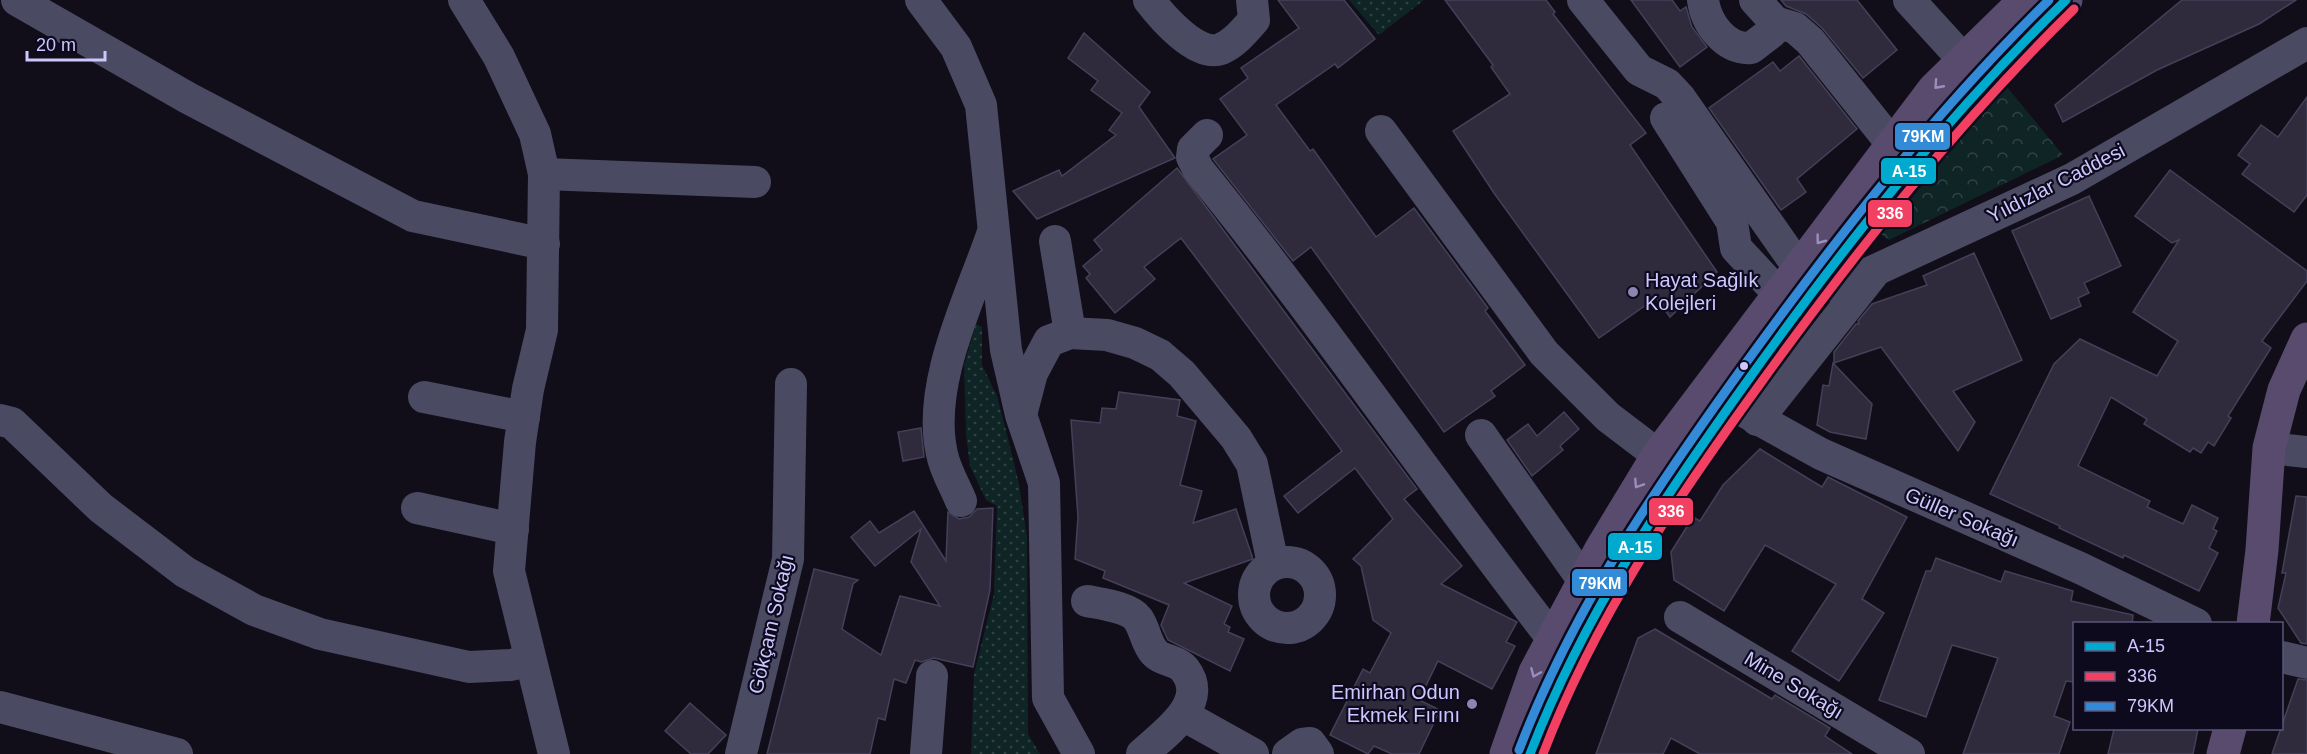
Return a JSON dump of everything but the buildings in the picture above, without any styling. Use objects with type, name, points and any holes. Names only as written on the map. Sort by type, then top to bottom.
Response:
[{"type":"main road","points":[[1506,754],[1534,672],[1635,489],[1658,455],[1733,403],[1779,294],[1808,276],[1932,140],[1973,70],[2025,0]]},
{"type":"main road","points":[[1530,754],[1550,701],[1572,654],[1635,542],[1733,403],[1808,276],[1892,144],[1934,89],[1973,70],[2066,0]]},
{"type":"main road","points":[[2253,622],[2262,549],[2269,448],[2284,390],[2307,339]]},
{"type":"main road","points":[[2223,754],[2230,730]]},
{"type":"street","points":[[17,0],[188,98],[413,216],[544,244]]},
{"type":"street","points":[[464,0],[499,57],[530,124],[544,174],[542,330],[524,417],[509,571],[529,661],[554,754]]},
{"type":"street","points":[[1149,0],[1184,37],[1201,48],[1220,50],[1239,38],[1254,20],[1252,0]]},
{"type":"street","points":[[1583,0],[1639,70],[1667,84],[1680,98],[1808,276]]},
{"type":"street","points":[[1703,0],[1704,9],[1723,40],[1733,46],[1751,48],[1772,32],[1765,11]]},
{"type":"street","points":[[1909,0],[1973,70]]},
{"type":"street","points":[[936,7],[981,105],[1006,350],[1021,415],[1044,483],[1048,698],[1079,754]]},
{"type":"street","points":[[1765,11],[1796,28],[1810,40],[1892,144]]},
{"type":"street","name":"Yıldızlar Caddesi","points":[[1808,276],[1839,287],[2072,179],[2307,43]]},
{"type":"street","points":[[1666,118],[1732,222],[1736,248],[1779,294]]},
{"type":"street","points":[[1381,131],[1544,353],[1608,417],[1658,455]]},
{"type":"street","points":[[1207,135],[1193,149],[1192,157],[1198,169],[1264,251],[1480,546],[1552,638]]},
{"type":"street","points":[[544,174],[755,182]]},
{"type":"street","points":[[961,501],[942,455],[940,435],[942,383],[995,227]]},
{"type":"street","points":[[1055,241],[1070,333]]},
{"type":"street","points":[[1733,403],[1876,270]]},
{"type":"street","points":[[1021,415],[1040,354],[1049,341],[1070,333],[1107,335],[1135,343],[1160,355],[1182,374],[1236,438],[1252,464],[1273,564]]},
{"type":"street","name":"Gökçam Sokağı","points":[[741,754],[788,559],[791,384]]},
{"type":"street","points":[[424,397],[524,417]]},
{"type":"street","name":"Güller Sokağı","points":[[1733,403],[1821,454],[2080,568],[2192,622]]},
{"type":"street","points":[[0,420],[12,423],[101,508],[185,572],[254,610],[320,634],[469,667],[511,665],[529,661]]},
{"type":"street","points":[[1481,435],[1583,580]]},
{"type":"street","points":[[2269,448],[2307,452]]},
{"type":"street","points":[[417,508],[513,529]]},
{"type":"street","points":[[1087,601],[1125,611],[1137,617],[1155,653],[1184,668],[1192,682],[1194,694],[1183,715],[1142,754]]},
{"type":"street","name":"Mine Sokağı","points":[[1680,617],[1909,754]]},
{"type":"street","points":[[2283,657],[2307,663]]},
{"type":"street","points":[[926,754],[932,676]]},
{"type":"street","points":[[0,707],[177,754]]},
{"type":"street","points":[[1183,715],[1253,754]]},
{"type":"street","points":[[1288,754],[1302,744],[1310,743],[1318,754]]},
{"type":"green space","points":[[1349,0],[1424,0],[1379,35]]},
{"type":"green space","points":[[2007,87],[2063,155],[1889,240],[1879,233],[1944,149]]},
{"type":"green space","points":[[976,324],[982,327],[982,365],[997,396],[1008,438],[1019,484],[1027,537],[1028,734],[1040,754],[971,754],[974,674],[994,594],[997,506],[986,500],[970,466],[966,435],[964,365]]},
{"type":"transit line","name":"79KM","points":[[1519,750],[1541,697],[1591,598],[1648,504],[1710,413],[1778,318],[1888,177],[1966,86],[2049,0]]},
{"type":"transit line","name":"A-15","points":[[1530,754],[1551,703],[1601,605],[1687,466],[1787,326],[1900,181],[1981,88],[2066,0]]},
{"type":"transit line","name":"336","points":[[1543,754],[1587,655],[1612,608],[1639,562],[1728,428],[1833,285],[1909,190],[1989,97],[2074,9]]},
{"type":"place","name":"Hayat Sağlık Kolejleri","points":[[1633,292]]},
{"type":"place","name":"Emirhan Odun Ekmek Fırını","points":[[1472,704]]}]
